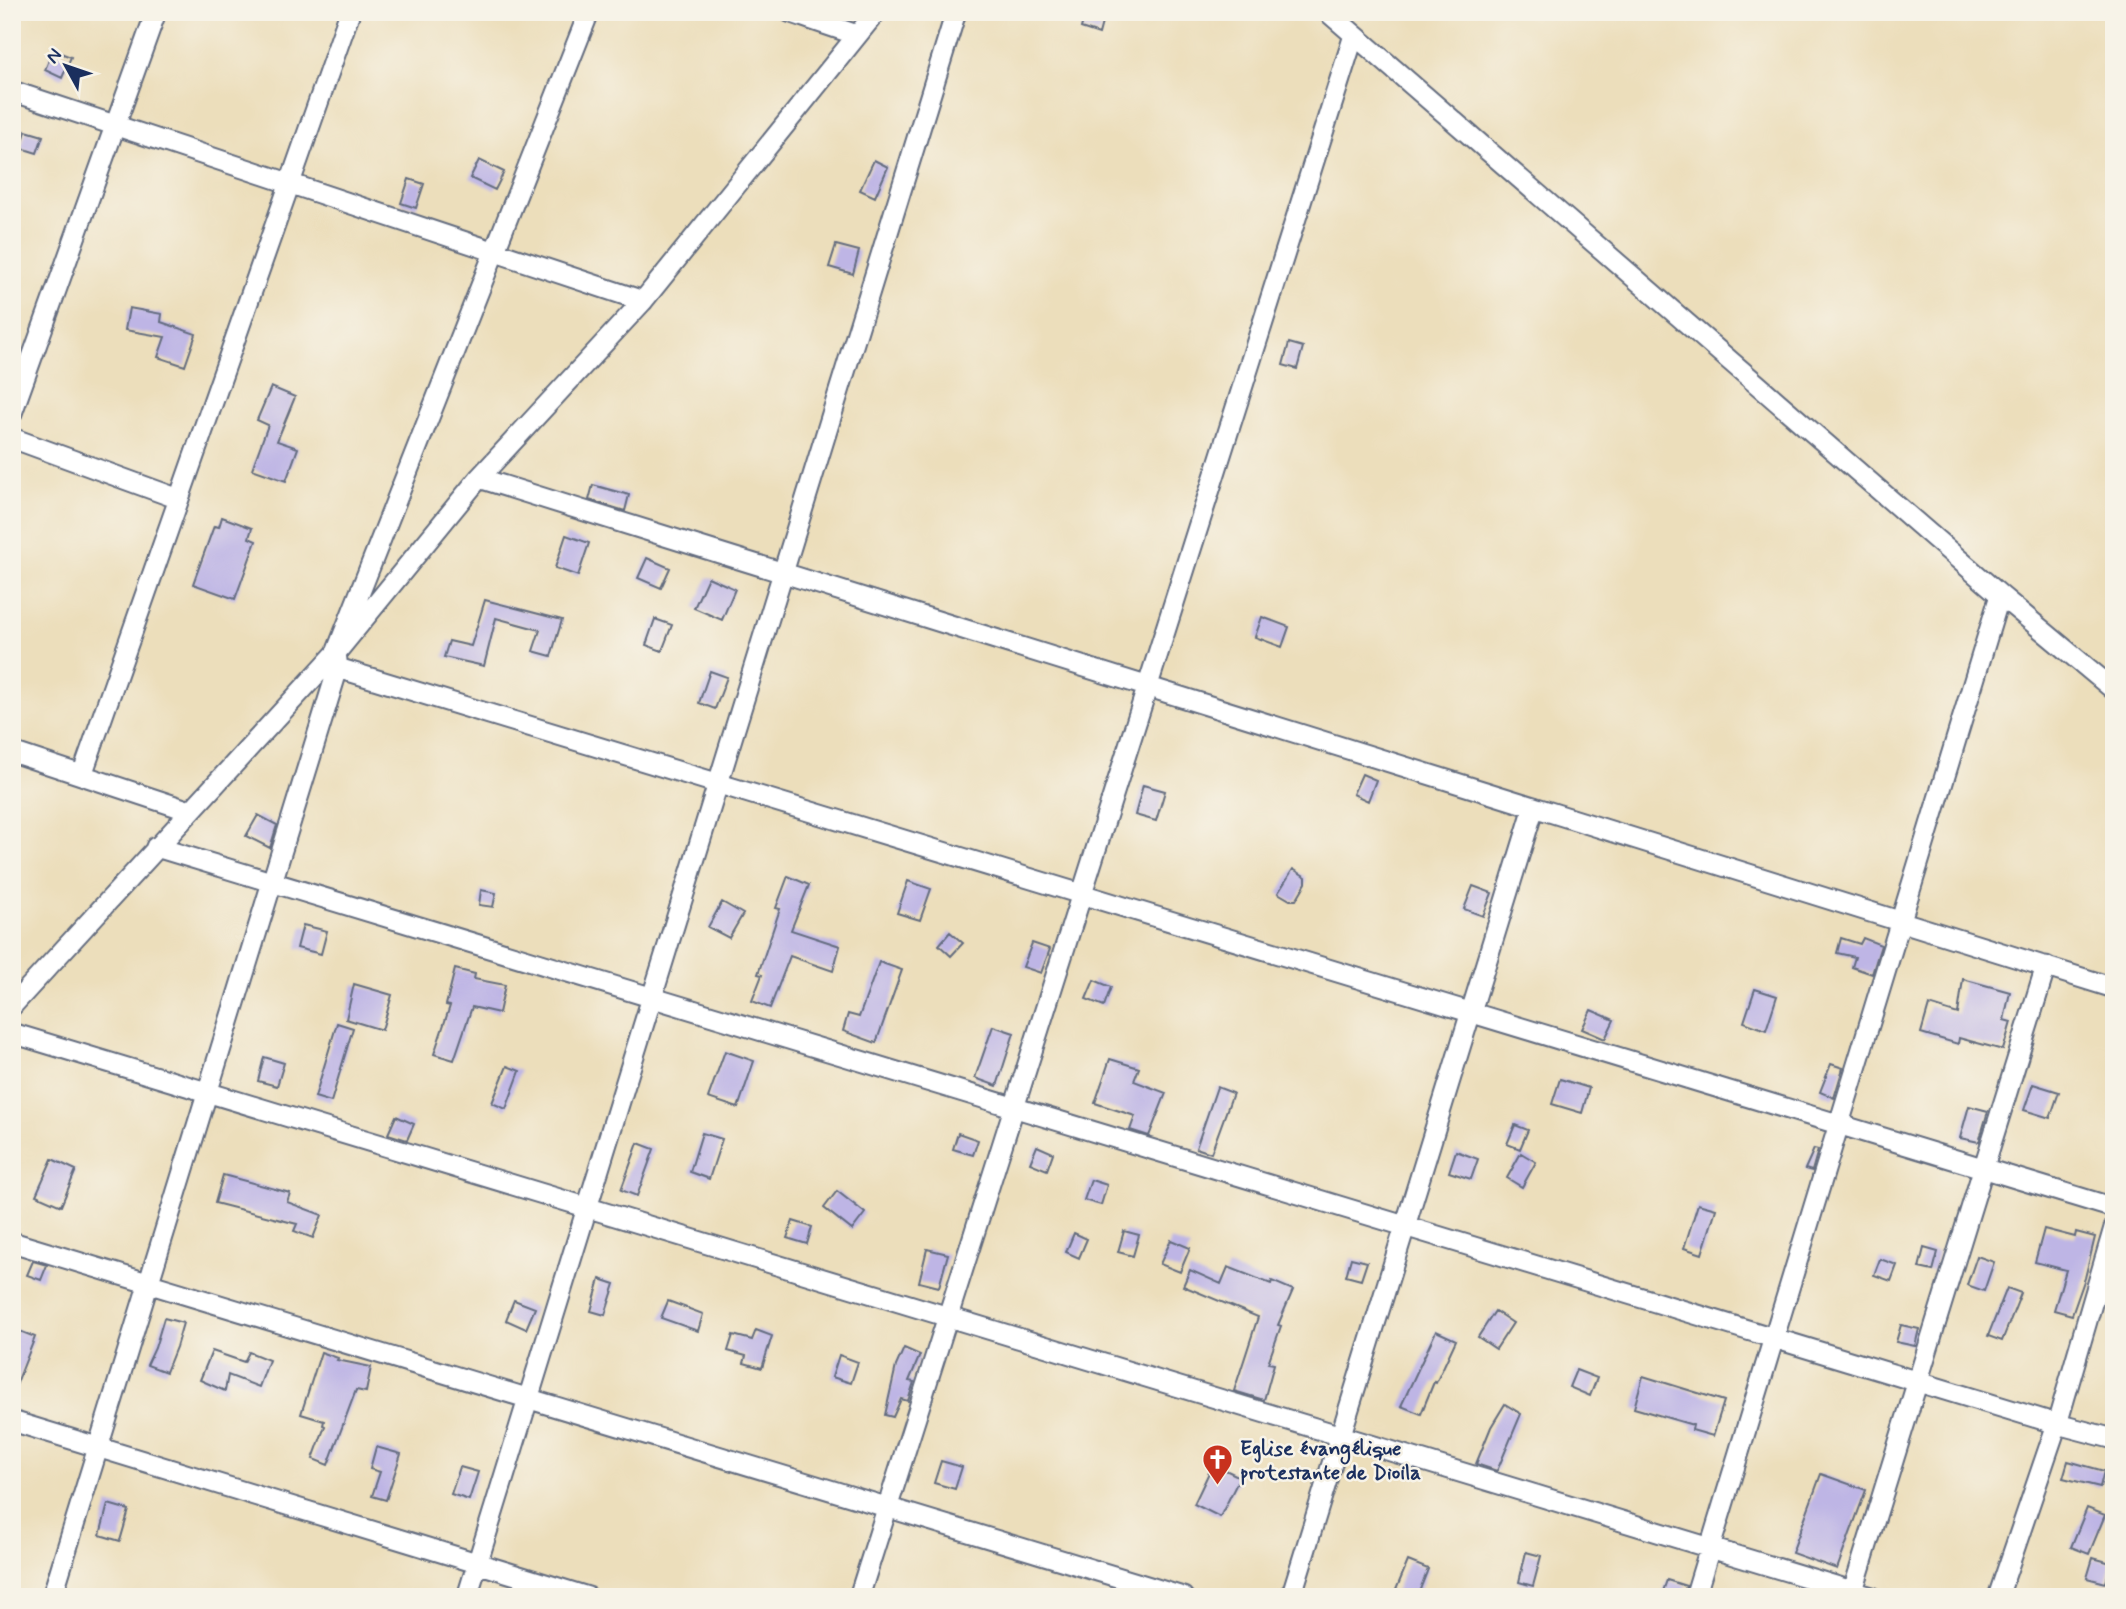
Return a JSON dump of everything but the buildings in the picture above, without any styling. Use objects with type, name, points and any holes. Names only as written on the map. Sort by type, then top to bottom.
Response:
[{"type":"street","points":[[12,413],[156,12]]},
{"type":"street","points":[[82,775],[350,12]]},
{"type":"street","points":[[52,1597],[272,882],[337,661],[589,12]]},
{"type":"street","points":[[789,12],[857,35]]},
{"type":"street","points":[[12,1006],[156,847],[337,661],[479,478],[643,301],[876,12]]},
{"type":"street","points":[[467,1597],[956,12]]},
{"type":"street","points":[[1328,12],[2114,691]]},
{"type":"street","points":[[859,1597],[1354,35]]},
{"type":"street","points":[[12,91],[643,301]]},
{"type":"street","points":[[12,438],[179,499]]},
{"type":"street","points":[[479,478],[2114,988]]},
{"type":"street","points":[[1695,1597],[1903,922],[2000,595]]},
{"type":"street","points":[[337,661],[718,783],[2114,1208]]},
{"type":"street","points":[[12,752],[190,811]]},
{"type":"street","points":[[1291,1597],[1534,807]]},
{"type":"street","points":[[156,847],[2057,1424],[2114,1439]]},
{"type":"street","points":[[1852,1594],[2046,966]]},
{"type":"street","points":[[12,1033],[1710,1548],[1852,1594],[1872,1597]]},
{"type":"street","points":[[1998,1597],[2057,1424],[2114,1228]]},
{"type":"street","points":[[12,1242],[1183,1597]]},
{"type":"street","points":[[12,1421],[587,1597]]},
{"type":"place","name":"Eglise évangélique protestante de Dioila","points":[[1217,1487]]}]
